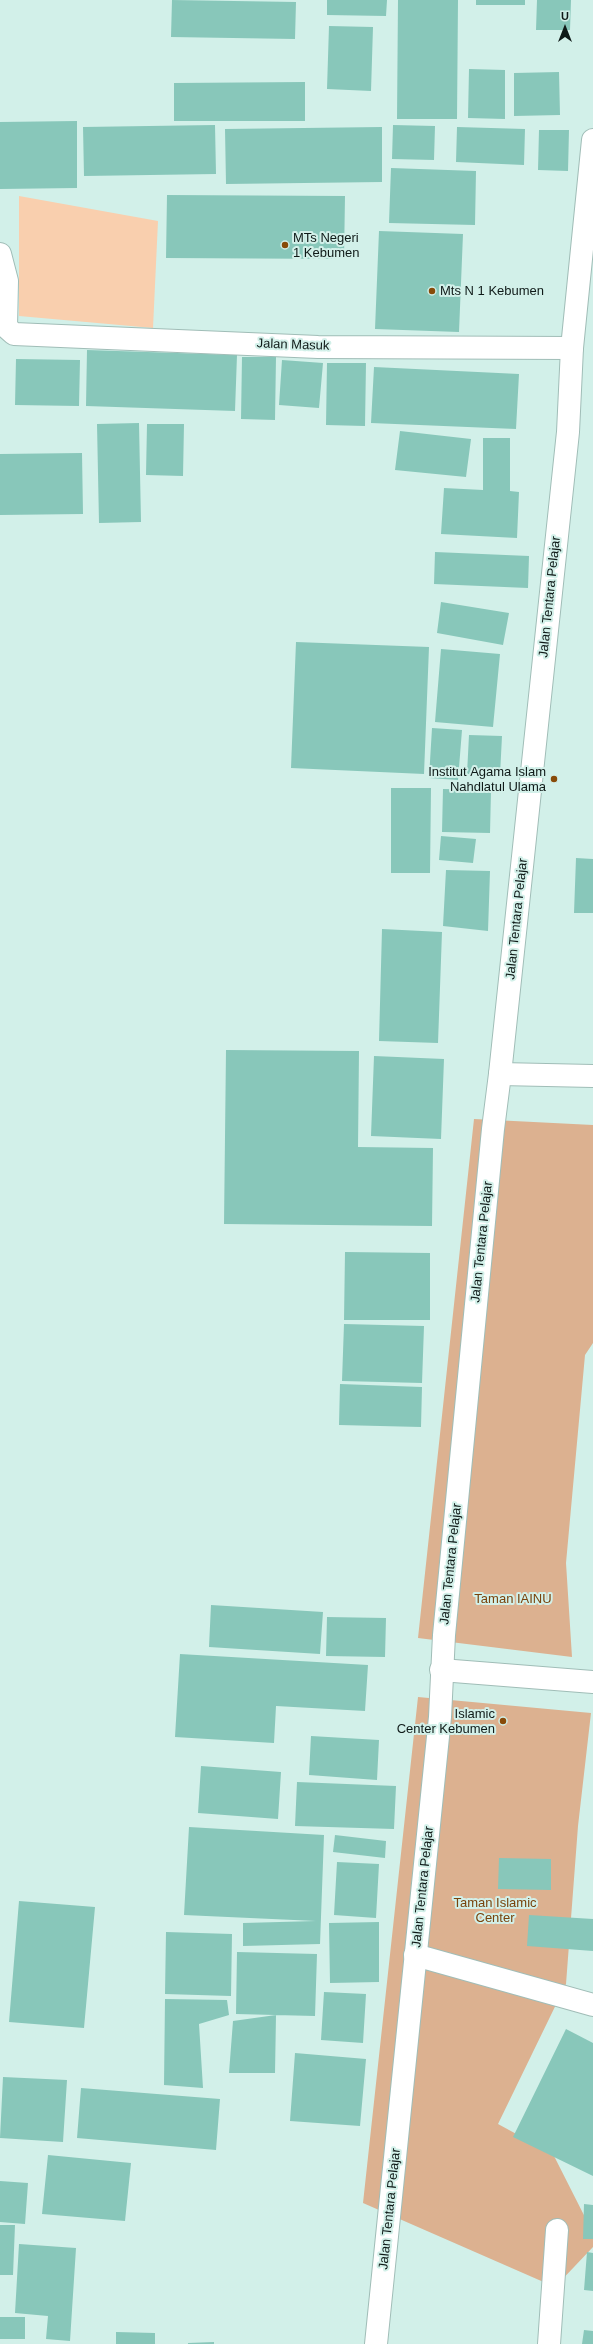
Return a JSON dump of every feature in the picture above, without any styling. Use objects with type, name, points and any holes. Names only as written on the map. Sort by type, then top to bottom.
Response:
[{"type":"main road","name":"Jalan Tentara Pelajar","points":[[376,2344],[440,1717],[441,1670],[491,1145],[500,1074],[568,432],[572,348],[593,140]]},
{"type":"main road","name":"Jalan Masuk","points":[[0,254],[7,281],[6,327],[14,334],[318,347],[572,348]]},
{"type":"main road","points":[[500,1074],[593,1076]]},
{"type":"main road","points":[[441,1670],[593,1682]]},
{"type":"main road","points":[[415,1955],[593,2005]]},
{"type":"main road","points":[[549,2344],[557,2230]]},
{"type":"shaded area","points":[[19,196],[158,221],[153,328],[19,316]]},
{"type":"green space","name":"Taman IAINU","points":[[474,1119],[593,1125],[593,1343],[585,1355],[566,1563],[572,1657],[418,1638]]},
{"type":"green space","name":"Taman Islamic Center","points":[[418,1697],[591,1713],[578,1826],[566,1984],[498,2124],[553,2154],[593,2233],[593,2247],[555,2287],[363,2203]]},
{"type":"building","points":[[172,0],[296,2],[295,39],[171,37]]},
{"type":"building","points":[[327,0],[387,0],[386,16],[327,15]]},
{"type":"building","points":[[398,0],[458,0],[457,119],[397,119]]},
{"type":"building","points":[[476,0],[525,0],[525,5],[476,5]]},
{"type":"building","points":[[537,0],[571,0],[570,30],[536,30]]},
{"type":"building","points":[[329,26],[373,27],[371,91],[327,89]]},
{"type":"building","points":[[469,69],[505,70],[505,119],[468,118]]},
{"type":"building","points":[[559,72],[560,115],[514,116],[514,73]]},
{"type":"building","points":[[305,82],[305,121],[174,121],[174,83]]},
{"type":"building","points":[[77,121],[77,188],[0,189],[0,122]]},
{"type":"building","points":[[215,125],[216,174],[84,176],[83,127]]},
{"type":"building","points":[[393,125],[435,126],[434,160],[392,159]]},
{"type":"building","points":[[382,127],[382,182],[226,184],[225,129]]},
{"type":"building","points":[[457,127],[525,129],[524,165],[456,162]]},
{"type":"building","points":[[539,130],[569,130],[568,171],[538,170]]},
{"type":"building","points":[[391,168],[476,171],[475,225],[389,223]]},
{"type":"building","points":[[167,195],[345,196],[344,259],[166,258]]},
{"type":"building","points":[[379,231],[463,234],[459,332],[375,329]]},
{"type":"building","points":[[87,350],[237,355],[235,411],[86,406]]},
{"type":"building","points":[[242,357],[276,357],[275,420],[241,419]]},
{"type":"building","points":[[16,359],[80,360],[79,406],[15,405]]},
{"type":"building","points":[[282,360],[323,363],[319,408],[279,405]]},
{"type":"building","points":[[327,363],[366,363],[365,426],[326,425]]},
{"type":"building","points":[[374,367],[519,374],[516,429],[371,423]]},
{"type":"building","points":[[139,423],[141,522],[99,523],[97,424]]},
{"type":"building","points":[[147,424],[184,424],[183,476],[146,475]]},
{"type":"building","points":[[400,431],[471,439],[466,477],[395,470]]},
{"type":"building","points":[[483,438],[510,438],[510,491],[519,492],[517,538],[441,534],[444,488],[483,490]]},
{"type":"building","points":[[82,453],[83,514],[0,515],[0,454]]},
{"type":"building","points":[[435,552],[529,556],[528,588],[434,584]]},
{"type":"building","points":[[441,602],[509,613],[503,645],[437,633]]},
{"type":"building","points":[[296,642],[429,647],[424,774],[291,768]]},
{"type":"building","points":[[441,649],[500,654],[493,727],[435,722]]},
{"type":"building","points":[[432,728],[462,730],[458,780],[429,778]]},
{"type":"building","points":[[469,735],[502,736],[500,775],[467,774]]},
{"type":"building","points":[[391,788],[431,788],[430,873],[391,873]]},
{"type":"building","points":[[443,789],[491,790],[490,833],[442,832]]},
{"type":"building","points":[[441,836],[476,839],[473,863],[439,860]]},
{"type":"building","points":[[576,858],[593,859],[593,913],[574,913]]},
{"type":"building","points":[[446,870],[490,871],[488,931],[443,926]]},
{"type":"building","points":[[382,929],[442,932],[438,1043],[379,1041]]},
{"type":"building","points":[[226,1050],[359,1051],[358,1147],[433,1148],[432,1226],[224,1224]]},
{"type":"building","points":[[374,1056],[444,1059],[441,1139],[371,1136]]},
{"type":"building","points":[[345,1252],[430,1253],[430,1320],[344,1320]]},
{"type":"building","points":[[344,1324],[424,1326],[422,1383],[342,1381]]},
{"type":"building","points":[[340,1384],[422,1387],[421,1427],[339,1425]]},
{"type":"building","points":[[211,1605],[323,1612],[320,1654],[209,1647]]},
{"type":"building","points":[[327,1617],[386,1618],[385,1657],[326,1656]]},
{"type":"building","points":[[180,1654],[368,1665],[365,1711],[276,1706],[274,1743],[175,1737]]},
{"type":"building","points":[[311,1736],[379,1740],[377,1780],[309,1775]]},
{"type":"building","points":[[201,1766],[281,1772],[278,1819],[198,1813]]},
{"type":"building","points":[[297,1782],[396,1786],[394,1829],[295,1826]]},
{"type":"building","points":[[189,1827],[324,1835],[320,1944],[243,1946],[243,1923],[316,1921],[184,1915]]},
{"type":"building","points":[[335,1835],[386,1841],[385,1858],[333,1852]]},
{"type":"building","points":[[499,1858],[551,1859],[551,1890],[498,1889]]},
{"type":"building","points":[[337,1862],[379,1864],[376,1918],[334,1915]]},
{"type":"building","points":[[19,1901],[95,1907],[84,2028],[9,2022]]},
{"type":"building","points":[[529,1915],[593,1919],[593,1951],[527,1946]]},
{"type":"building","points":[[379,1922],[379,1982],[330,1983],[329,1923]]},
{"type":"building","points":[[166,1932],[232,1934],[231,1996],[165,1994]]},
{"type":"building","points":[[237,1952],[317,1954],[315,2016],[236,2014]]},
{"type":"building","points":[[324,1992],[366,1994],[363,2043],[321,2040]]},
{"type":"building","points":[[165,1999],[227,2000],[229,2015],[199,2024],[203,2088],[164,2085]]},
{"type":"building","points":[[276,2015],[275,2073],[229,2073],[233,2021]]},
{"type":"building","points":[[566,2029],[593,2043],[593,2176],[513,2137]]},
{"type":"building","points":[[295,2053],[366,2059],[360,2126],[290,2121]]},
{"type":"building","points":[[3,2077],[67,2080],[63,2142],[0,2138]]},
{"type":"building","points":[[81,2088],[220,2099],[216,2150],[77,2138]]},
{"type":"building","points":[[48,2155],[131,2163],[125,2221],[42,2214]]},
{"type":"building","points":[[0,2181],[28,2183],[25,2224],[0,2222]]},
{"type":"building","points":[[584,2204],[593,2205],[593,2239],[583,2239]]},
{"type":"building","points":[[0,2225],[15,2225],[13,2275],[0,2275]]},
{"type":"building","points":[[19,2244],[76,2248],[70,2341],[46,2339],[48,2316],[15,2313]]},
{"type":"building","points":[[587,2252],[593,2253],[593,2291],[584,2290]]},
{"type":"building","points":[[0,2317],[25,2317],[25,2339],[0,2339]]},
{"type":"building","points":[[584,2330],[593,2331],[593,2344],[582,2344]]},
{"type":"building","points":[[116,2332],[155,2333],[155,2344],[116,2344]]},
{"type":"building","points":[[214,2342],[214,2344],[188,2344],[188,2343]]},
{"type":"place","name":"MTs Negeri 1 Kebumen","points":[[285,245]]},
{"type":"place","name":"Mts N 1 Kebumen","points":[[432,291]]},
{"type":"place","name":"Institut Agama Islam Nahdlatul Ulama","points":[[554,779]]},
{"type":"place","name":"Islamic Center Kebumen","points":[[503,1721]]}]
